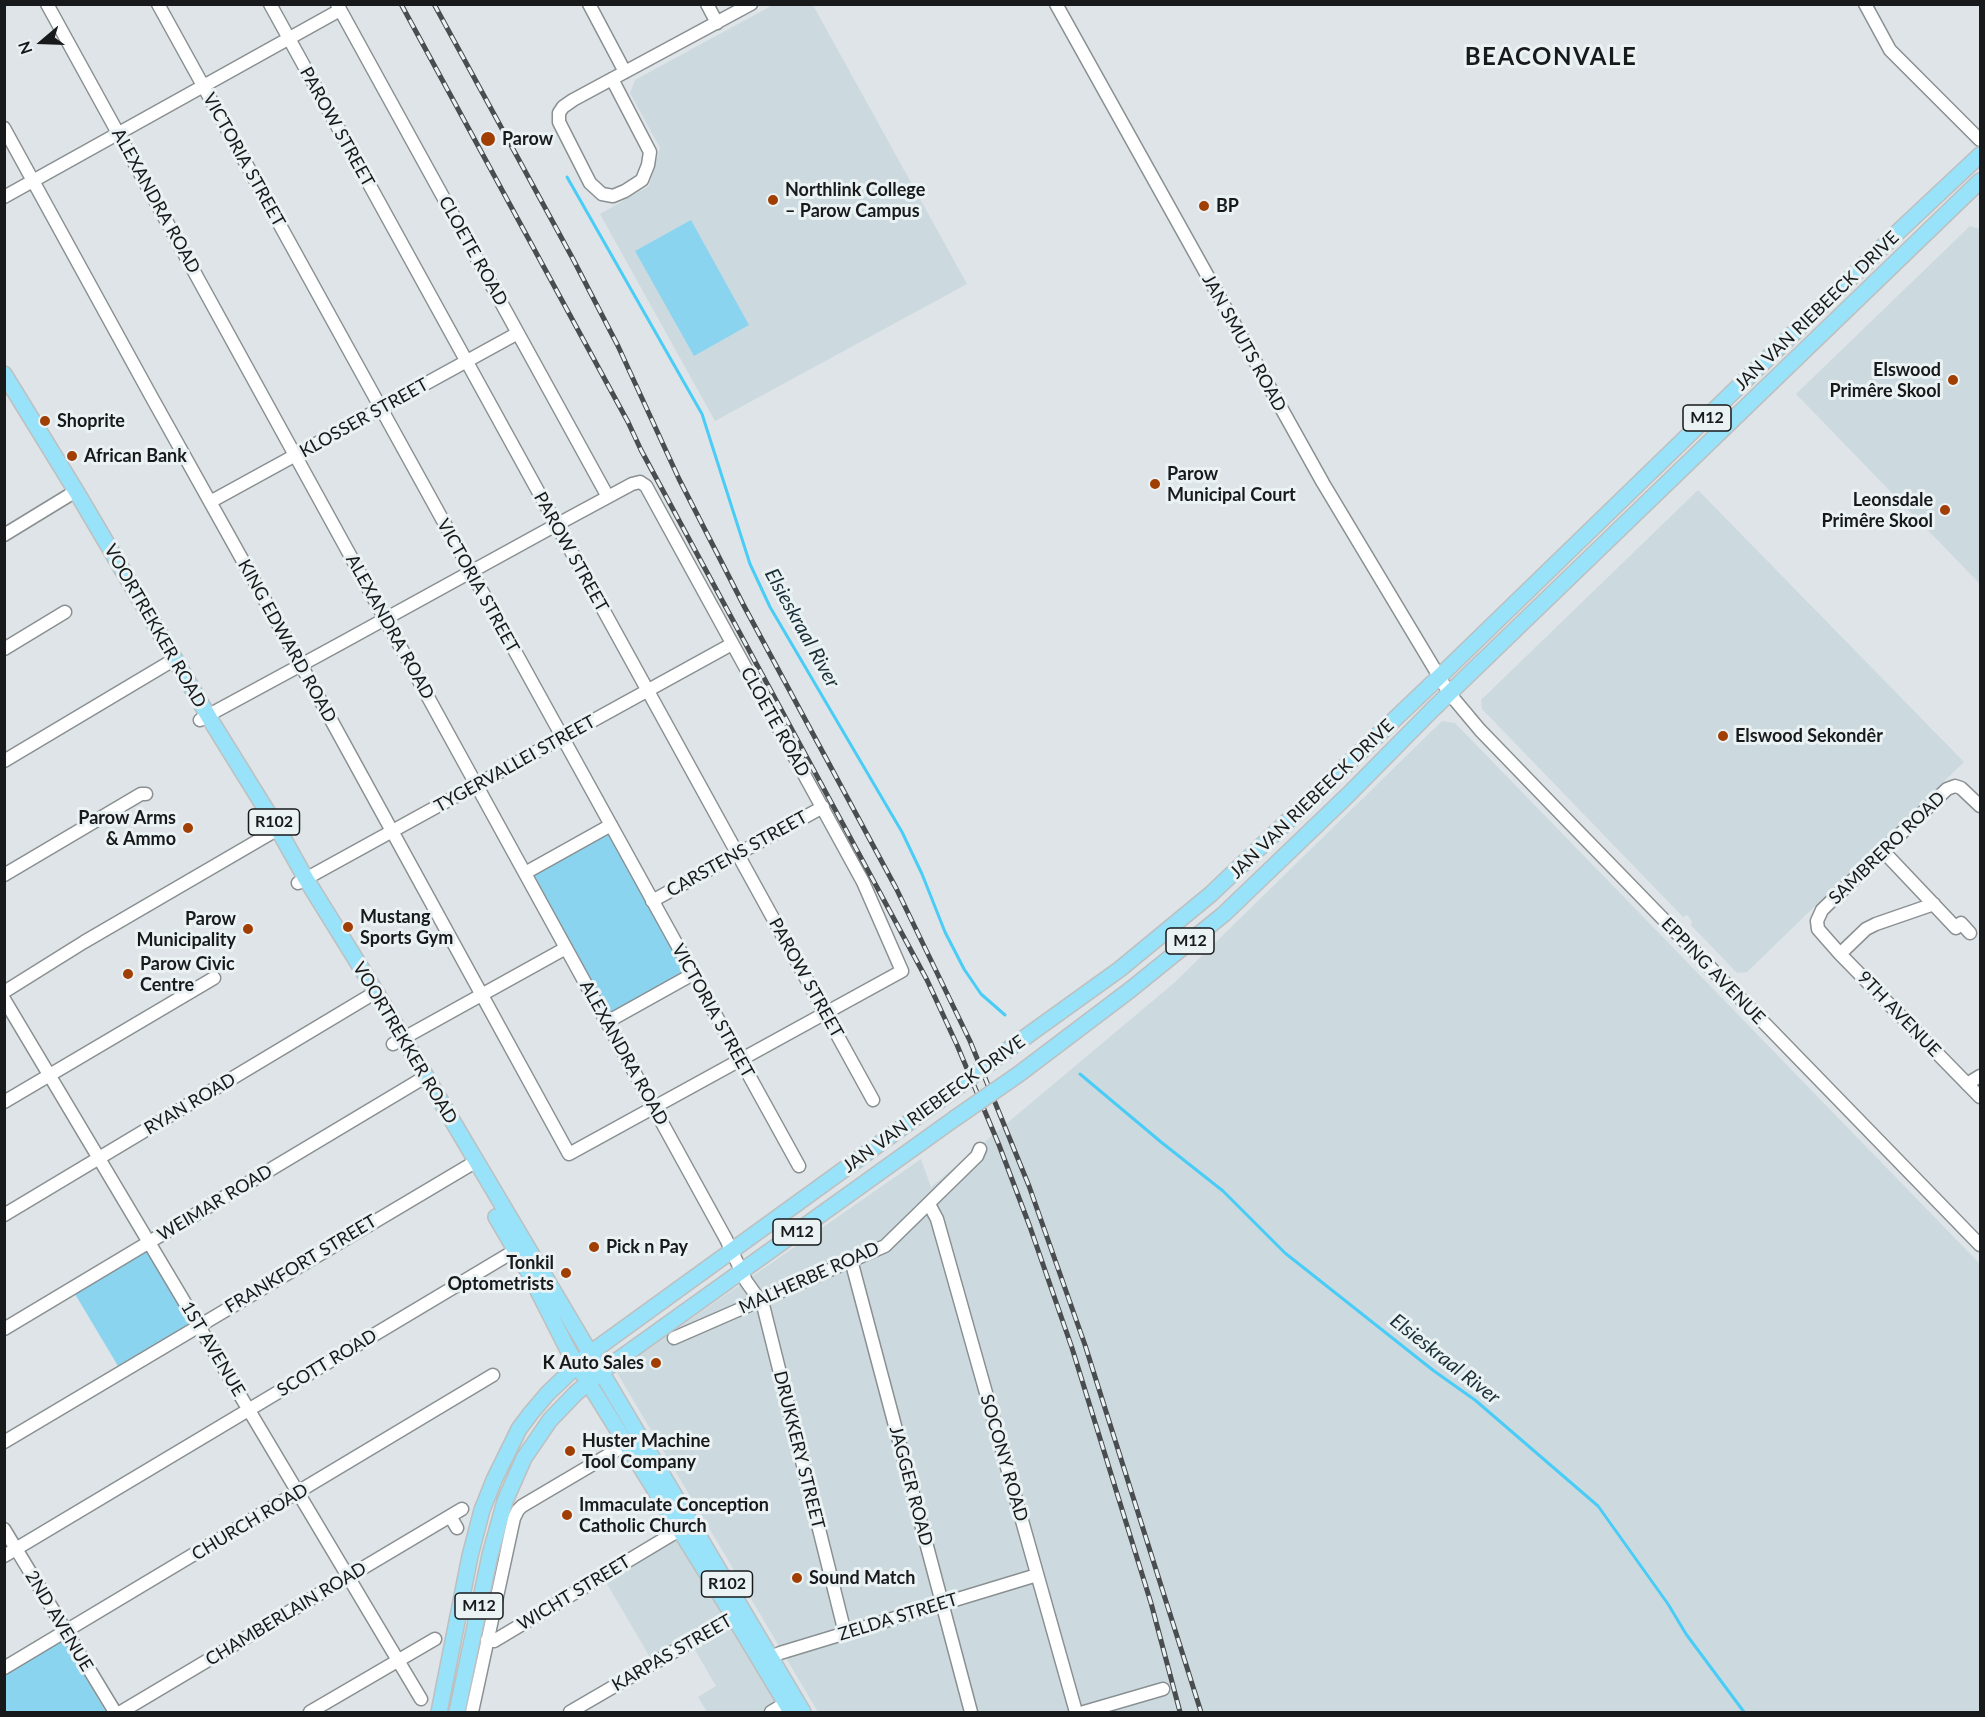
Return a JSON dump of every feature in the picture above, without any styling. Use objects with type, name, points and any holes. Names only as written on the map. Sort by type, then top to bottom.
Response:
[{"type":"main road","name":"JAN VAN RIEBEECK DRIVE","points":[[584,1360],[1120,969],[1211,894],[1980,155]]},
{"type":"main road","name":"JAN VAN RIEBEECK DRIVE","points":[[595,1376],[1018,1074],[1130,990],[1224,914],[1449,693],[1980,181]]},
{"type":"main road","name":"VOORTREKKER ROAD","points":[[4,374],[204,718],[470,1164],[521,1247],[553,1292],[584,1360]]},
{"type":"main road","name":"VOORTREKKER ROAD","points":[[4,393],[72,494]]},
{"type":"main road","name":"VOORTREKKER ROAD","points":[[521,1247],[552,1321],[595,1376],[765,1659],[790,1705],[803,1713]]},
{"type":"main road","points":[[553,1292],[568,1306],[587,1335],[597,1338],[624,1330]]},
{"type":"main road","name":"M12","points":[[439,1713],[470,1556],[482,1510],[519,1429],[548,1393],[584,1360]]},
{"type":"main road","name":"VOORTREKKER ROAD","points":[[595,1376],[627,1444],[686,1526]]},
{"type":"main road","name":"M12","points":[[457,1713],[490,1555],[512,1482],[524,1458],[550,1420],[595,1376]]},
{"type":"street","name":"ALEXANDRA ROAD","points":[[47,4],[654,1107],[742,1272]]},
{"type":"street","name":"VICTORIA STREET","points":[[158,4],[799,1166]]},
{"type":"street","name":"PAROW STREET","points":[[270,4],[873,1100]]},
{"type":"street","points":[[589,4],[625,72]]},
{"type":"street","points":[[707,4],[717,23]]},
{"type":"street","points":[[612,79],[650,152],[642,180],[613,196],[602,194],[591,183],[559,122],[559,113],[563,107],[573,100],[751,4]]},
{"type":"street","name":"JAN SMUTS ROAD","points":[[1056,4],[1323,483],[1449,693]]},
{"type":"street","points":[[1864,4],[1890,50],[1980,140]]},
{"type":"street","points":[[4,197],[288,39],[339,7]]},
{"type":"street","name":"CLOETE ROAD","points":[[339,7],[608,497],[637,482],[646,486],[863,882],[902,970],[825,1013]]},
{"type":"street","name":"KING EDWARD ROAD","points":[[4,128],[569,1154],[654,1107]]},
{"type":"street","name":"KLOSSER STREET","points":[[210,502],[518,333]]},
{"type":"street","points":[[4,535],[72,494]]},
{"type":"street","points":[[204,718],[608,497]]},
{"type":"street","points":[[4,649],[65,612]]},
{"type":"street","name":"TYGERVALLEI STREET","points":[[302,881],[732,644]]},
{"type":"street","points":[[4,761],[171,661]]},
{"type":"street","name":"EPPING AVENUE","points":[[1449,693],[1480,730],[1980,1245]]},
{"type":"street","name":"SAMBRERO ROAD","points":[[1818,929],[1817,921],[1822,910],[1947,789],[1955,786],[1962,788],[1980,806]]},
{"type":"street","points":[[4,875],[141,794],[146,794]]},
{"type":"street","name":"CARSTENS STREET","points":[[652,901],[823,807]]},
{"type":"street","points":[[525,873],[611,825]]},
{"type":"street","points":[[4,992],[179,886],[274,832]]},
{"type":"street","points":[[1884,852],[1956,928],[1961,923],[1970,933]]},
{"type":"street","points":[[1840,954],[1866,929],[1934,904]]},
{"type":"street","name":"9TH AVENUE","points":[[1818,929],[1980,1097]]},
{"type":"street","points":[[398,1041],[566,948]]},
{"type":"street","points":[[607,1022],[693,974]]},
{"type":"street","points":[[4,1102],[214,978]]},
{"type":"street","name":"RYAN ROAD","points":[[4,1215],[371,995]]},
{"type":"street","name":"1ST AVENUE","points":[[4,999],[421,1699]]},
{"type":"street","points":[[654,1107],[825,1013]]},
{"type":"street","points":[[1967,1084],[1980,1076]]},
{"type":"street","name":"WEIMAR ROAD","points":[[4,1329],[421,1080]]},
{"type":"street","name":"MALHERBE ROAD","points":[[674,1338],[891,1241],[977,1156],[980,1149]]},
{"type":"street","name":"FRANKFORT STREET","points":[[4,1442],[470,1164]]},
{"type":"street","name":"SOCONY ROAD","points":[[929,1204],[937,1219],[1076,1713]]},
{"type":"street","name":"SCOTT ROAD","points":[[4,1556],[521,1247]]},
{"type":"street","name":"JAGGER ROAD","points":[[851,1260],[971,1713]]},
{"type":"street","name":"DRUKKERY STREET","points":[[742,1272],[763,1305],[845,1634]]},
{"type":"street","name":"CHURCH ROAD","points":[[4,1668],[493,1375]]},
{"type":"street","points":[[472,1713],[514,1518],[518,1510],[627,1444]]},
{"type":"street","name":"CHAMBERLAIN ROAD","points":[[121,1713],[462,1509]]},
{"type":"street","points":[[450,1516],[457,1528]]},
{"type":"street","name":"WICHT STREET","points":[[488,1640],[494,1641],[686,1526]]},
{"type":"street","name":"2ND AVENUE","points":[[4,1528],[115,1713]]},
{"type":"street","name":"ZELDA STREET","points":[[765,1659],[1037,1575]]},
{"type":"street","name":"KARPAS STREET","points":[[570,1713],[738,1614]]},
{"type":"street","points":[[310,1713],[435,1639]]},
{"type":"street","points":[[1084,1713],[1164,1689]]},
{"type":"street","points":[[771,1713],[790,1705]]},
{"type":"shaded area","name":"Northlink College – Parow Campus","points":[[773,5],[813,5],[967,284],[715,421],[600,214],[649,186],[660,148],[630,93],[635,80]]},
{"type":"shaded area","points":[[691,220],[749,325],[694,356],[635,251]]},
{"type":"shaded area","name":"Leonsdale Primêre Skool","points":[[1970,226],[1980,229],[1980,584],[1796,394]]},
{"type":"shaded area","name":"Elswood Sekondêr","points":[[1698,490],[1964,762],[1747,972],[1737,973],[1691,925],[1692,921],[1687,915],[1683,917],[1482,709],[1481,700]]},
{"type":"shaded area","points":[[1442,721],[1455,723],[1980,1264],[1980,1712],[818,1712],[616,1371],[921,1159],[931,1187],[1174,983]]},
{"type":"shaded area","points":[[606,834],[610,835],[684,970],[683,975],[611,1014],[608,1013],[533,878],[533,875]]},
{"type":"shaded area","points":[[148,1251],[190,1323],[118,1366],[75,1294]]},
{"type":"shaded area","points":[[680,1530],[788,1712],[707,1712],[698,1697],[716,1686],[691,1643],[654,1664],[603,1577]]},
{"type":"shaded area","points":[[63,1640],[106,1712],[5,1712],[4,1675]]},
{"type":"waterway","name":"Elsieskraal River","points":[[567,177],[702,414],[750,564],[770,607],[902,832],[945,932],[964,969],[981,994],[1005,1015]]},
{"type":"waterway","name":"Elsieskraal River","points":[[1080,1074],[1223,1191],[1285,1253],[1434,1371],[1475,1400],[1598,1506],[1668,1604],[1686,1634],[1744,1712]]},
{"type":"railway","points":[[401,4],[927,980],[957,1045],[999,1145],[1072,1348],[1151,1603],[1180,1712]]},
{"type":"railway","points":[[434,4],[618,346],[679,479],[744,606],[896,888],[970,1041],[1029,1186],[1085,1345],[1201,1712]]},
{"type":"place","name":"Parow","points":[[488,139]]},
{"type":"place","name":"Northlink College – Parow Campus","points":[[773,200]]},
{"type":"place","name":"BP","points":[[1204,206]]},
{"type":"place","name":"Elswood Primêre Skool","points":[[1953,380]]},
{"type":"place","name":"Shoprite","points":[[45,421]]},
{"type":"place","name":"African Bank","points":[[72,456]]},
{"type":"place","name":"Parow Municipal Court","points":[[1155,484]]},
{"type":"place","name":"Leonsdale Primêre Skool","points":[[1945,510]]},
{"type":"place","name":"Elswood Sekondêr","points":[[1723,736]]},
{"type":"place","name":"Parow Arms & Ammo","points":[[188,828]]},
{"type":"place","name":"Mustang Sports Gym","points":[[348,927]]},
{"type":"place","name":"Parow Municipality","points":[[248,929]]},
{"type":"place","name":"Parow Civic Centre","points":[[128,974]]},
{"type":"place","name":"Pick n Pay","points":[[594,1247]]},
{"type":"place","name":"Tonkil Optometrists","points":[[566,1273]]},
{"type":"place","name":"K Auto Sales","points":[[656,1363]]},
{"type":"place","name":"Huster Machine Tool Company","points":[[570,1451]]},
{"type":"place","name":"Immaculate Conception Catholic Church","points":[[567,1515]]},
{"type":"place","name":"Sound Match","points":[[797,1578]]},
{"type":"district","name":"BEACONVALE","points":[[1551,57]]}]
